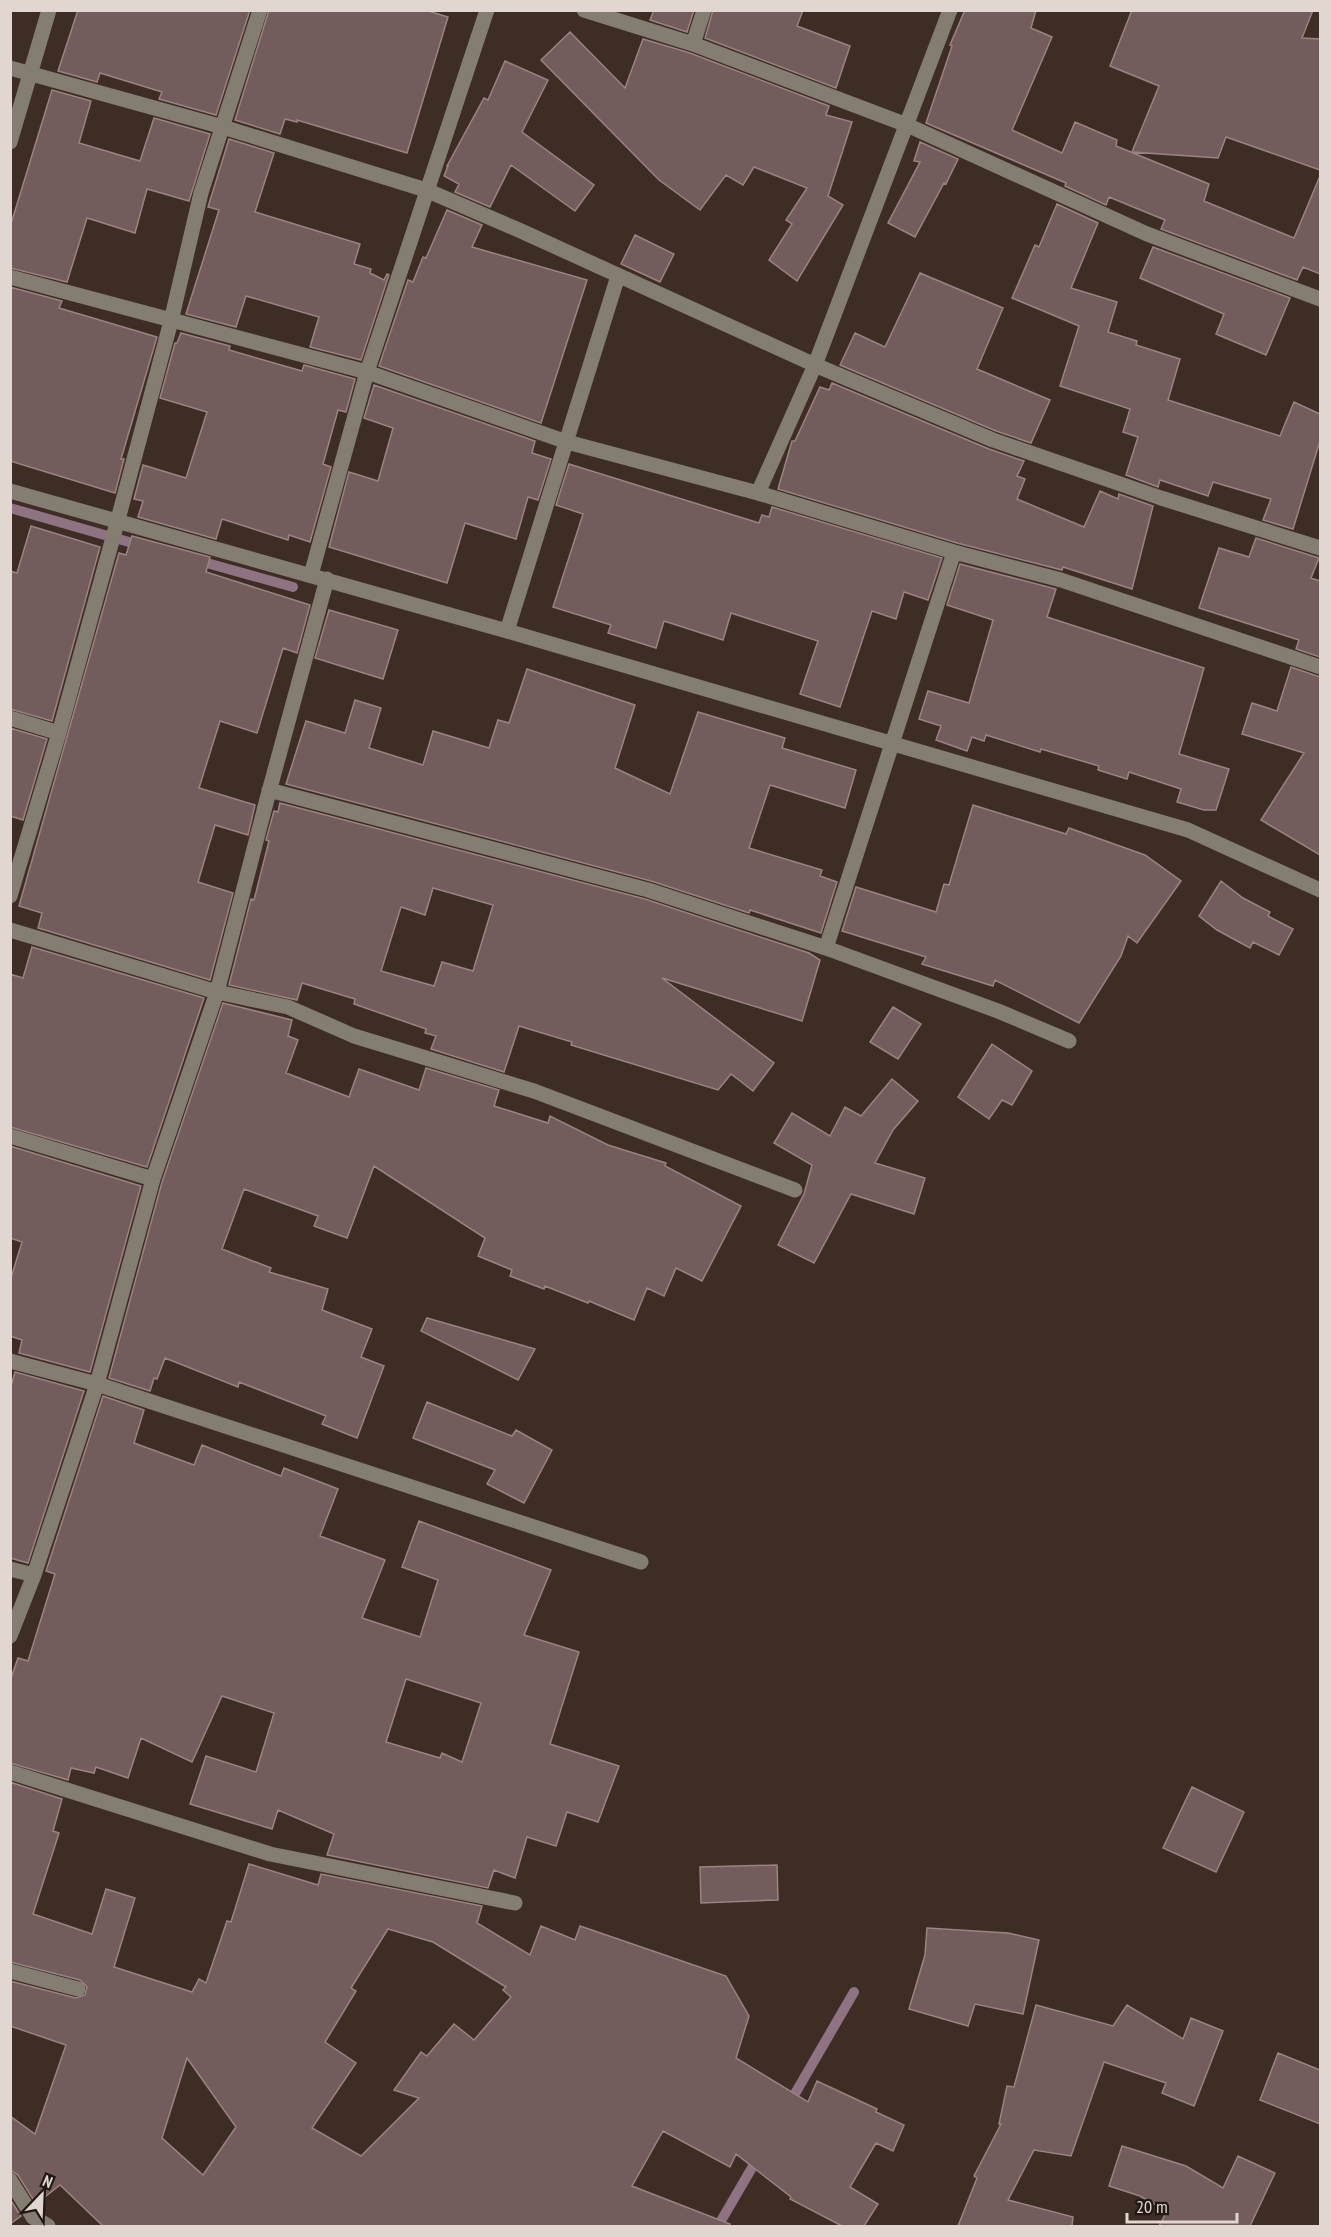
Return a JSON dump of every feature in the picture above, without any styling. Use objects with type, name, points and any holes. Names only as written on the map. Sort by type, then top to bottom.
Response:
[{"type":"street","points":[[10,142],[49,10]]},
{"type":"street","points":[[10,896],[59,734],[117,523],[171,321],[201,193],[260,10]]},
{"type":"street","points":[[311,574],[367,372],[487,10]]},
{"type":"street","points":[[584,10],[693,44],[907,125],[1147,234],[1320,299]]},
{"type":"street","points":[[693,44],[704,10]]},
{"type":"street","points":[[758,493],[815,365],[950,10]]},
{"type":"street","points":[[10,68],[223,127],[426,190],[815,365],[993,440],[1161,498],[1320,548]]},
{"type":"street","points":[[507,631],[618,276]]},
{"type":"street","points":[[10,277],[367,372],[567,442],[758,493],[954,552],[1061,580],[1320,668]]},
{"type":"street","points":[[10,491],[117,523],[311,574],[1188,830],[1320,890]]},
{"type":"street","points":[[826,948],[954,552]]},
{"type":"street","points":[[10,1636],[34,1575],[98,1384],[153,1179],[218,992],[269,790],[327,579]]},
{"type":"street","points":[[10,718],[59,734]]},
{"type":"street","points":[[269,790],[648,890],[826,948],[998,1011],[1069,1041]]},
{"type":"street","points":[[10,930],[218,992],[288,1007],[354,1036],[534,1091],[795,1190]]},
{"type":"street","points":[[10,1136],[153,1179]]},
{"type":"street","points":[[10,1361],[98,1384],[641,1562]]},
{"type":"street","points":[[10,1569],[34,1575]]},
{"type":"street","points":[[10,1772],[270,1854],[515,1903]]},
{"type":"street","points":[[10,1971],[78,1989]]},
{"type":"street","points":[[10,2180],[33,2217],[48,2226]]},
{"type":"building","points":[[78,10],[250,10],[216,115],[159,99],[162,92],[100,73],[97,82],[58,71]]},
{"type":"building","points":[[269,10],[425,10],[448,17],[407,153],[297,120],[297,122],[285,119],[280,134],[235,120]]},
{"type":"building","points":[[654,10],[694,10],[687,32],[650,20]]},
{"type":"building","points":[[713,10],[803,10],[797,26],[850,46],[836,88],[705,38]]},
{"type":"building","points":[[965,10],[1036,10],[1031,28],[1052,37],[1012,130],[1062,153],[1075,122],[1117,140],[1116,146],[1209,184],[1204,201],[1294,238],[1320,176],[1320,274],[1303,267],[1297,280],[1161,229],[1165,220],[1109,197],[1106,205],[1065,186],[1066,183],[926,123],[952,46],[950,45]]},
{"type":"building","points":[[1132,10],[1313,10],[1302,38],[1320,39],[1320,170],[1226,137],[1218,158],[1132,152],[1159,86],[1110,66]]},
{"type":"building","points":[[570,32],[625,88],[643,39],[690,53],[829,106],[826,115],[852,122],[828,196],[843,205],[797,281],[769,260],[792,224],[786,220],[807,188],[754,167],[743,185],[726,175],[700,210],[659,180],[541,60]]},
{"type":"building","points":[[505,61],[548,80],[522,132],[594,185],[575,211],[511,165],[490,207],[455,192],[459,184],[444,176],[447,166],[484,98],[488,100]]},
{"type":"building","points":[[52,90],[91,101],[79,143],[140,161],[154,118],[210,134],[189,201],[147,189],[135,233],[87,218],[67,282],[10,268],[10,227]]},
{"type":"building","points":[[229,139],[274,153],[255,212],[360,244],[354,264],[371,269],[370,273],[384,280],[387,274],[389,275],[361,360],[310,347],[319,317],[246,296],[236,327],[186,314],[219,210],[208,207]]},
{"type":"building","points":[[920,142],[958,159],[915,237],[888,223],[920,162],[914,161]]},
{"type":"building","points":[[1057,204],[1098,223],[1071,288],[1117,302],[1108,332],[1137,341],[1136,345],[1180,359],[1168,400],[1280,436],[1294,402],[1320,414],[1320,441],[1293,529],[1263,520],[1271,499],[1213,482],[1208,496],[1160,480],[1158,487],[1126,475],[1138,437],[1123,432],[1130,409],[1060,386],[1079,326],[1012,298],[1035,245],[1039,247]]},
{"type":"building","points":[[447,210],[482,225],[472,247],[587,280],[541,423],[379,366],[408,280],[413,282]]},
{"type":"building","points":[[635,235],[674,254],[660,282],[621,264]]},
{"type":"building","points":[[1153,247],[1290,298],[1266,355],[1216,334],[1224,314],[1140,278]]},
{"type":"building","points":[[920,273],[1003,308],[977,369],[1050,400],[1031,443],[996,431],[840,365],[855,333],[885,347]]},
{"type":"building","points":[[10,287],[62,301],[59,308],[157,337],[121,459],[124,459],[115,493],[10,461]]},
{"type":"building","points":[[181,333],[230,346],[229,350],[302,371],[304,365],[355,379],[346,412],[338,410],[323,464],[331,467],[310,542],[289,535],[288,540],[222,519],[216,539],[138,517],[143,501],[134,499],[143,465],[186,478],[207,412],[160,398],[175,343]]},
{"type":"building","points":[[832,383],[989,449],[1024,461],[1017,476],[1025,479],[1017,499],[1084,527],[1100,491],[1118,499],[1119,494],[1153,506],[1132,589],[1063,567],[1062,570],[957,543],[778,489],[792,441],[795,441],[820,387],[829,390]]},
{"type":"building","points":[[374,385],[535,441],[532,453],[551,459],[538,500],[528,497],[516,539],[465,523],[447,583],[329,547],[349,472],[378,481],[393,428],[364,418]]},
{"type":"building","points":[[569,464],[759,523],[762,515],[769,517],[772,507],[942,558],[928,600],[904,592],[896,619],[872,611],[840,707],[800,694],[818,641],[731,613],[723,640],[664,621],[656,648],[608,633],[611,625],[553,607],[583,514],[556,505]]},
{"type":"building","points":[[31,526],[100,547],[52,721],[10,709],[10,571],[17,573]]},
{"type":"building","points":[[132,536],[210,557],[206,572],[310,605],[297,653],[283,648],[257,733],[220,721],[199,788],[255,805],[248,835],[215,825],[198,882],[233,893],[210,980],[38,928],[42,913],[19,906],[119,553],[126,555]]},
{"type":"building","points":[[1256,538],[1319,558],[1311,578],[1320,581],[1320,657],[1296,649],[1299,640],[1199,608],[1219,548],[1249,557]]},
{"type":"building","points":[[960,564],[1056,589],[1047,617],[1204,668],[1179,754],[1229,769],[1216,810],[1204,810],[1177,802],[1181,789],[1129,772],[1127,779],[1098,770],[1099,766],[1041,749],[1040,752],[986,735],[984,741],[972,737],[967,751],[936,740],[941,726],[919,719],[928,691],[969,703],[993,620],[947,605]]},
{"type":"building","points":[[329,610],[398,630],[383,679],[315,658]]},
{"type":"building","points":[[1291,667],[1320,677],[1320,855],[1261,820],[1304,753],[1242,734],[1252,703],[1277,711]]},
{"type":"building","points":[[527,669],[635,705],[615,768],[670,794],[698,712],[785,738],[782,748],[856,770],[845,808],[770,785],[749,848],[822,870],[820,876],[837,882],[821,933],[750,910],[749,913],[651,881],[286,784],[306,721],[345,733],[355,700],[381,708],[369,748],[423,765],[433,731],[489,748],[498,720],[509,723]]},
{"type":"building","points":[[10,728],[47,739],[23,820],[10,816]]},
{"type":"building","points":[[280,803],[645,899],[809,953],[820,960],[802,1021],[662,978],[774,1063],[753,1091],[731,1074],[718,1090],[571,1045],[572,1042],[519,1026],[504,1072],[431,1049],[436,1036],[425,1033],[426,1029],[354,1004],[355,999],[302,983],[297,1000],[229,985],[251,899],[254,900],[274,811],[278,812]],"holes":[[[433,888],[493,905],[473,971],[442,962],[434,986],[381,971],[401,907],[425,915]]]},
{"type":"building","points":[[973,805],[1066,834],[1069,828],[1145,855],[1181,881],[1137,943],[1128,936],[1121,956],[1079,1023],[995,980],[993,986],[922,964],[926,957],[842,931],[856,887],[936,912],[944,884],[949,885]]},
{"type":"building","points":[[1221,881],[1243,898],[1270,912],[1268,916],[1293,929],[1279,955],[1253,942],[1250,948],[1217,930],[1199,916]]},
{"type":"building","points":[[32,947],[204,998],[147,1167],[10,1127],[10,974],[23,978]]},
{"type":"building","points":[[223,1003],[292,1020],[288,1036],[298,1040],[286,1073],[349,1097],[359,1069],[419,1090],[426,1068],[499,1090],[494,1106],[548,1123],[550,1116],[608,1145],[666,1163],[665,1166],[741,1206],[702,1281],[676,1268],[664,1296],[647,1288],[634,1320],[589,1301],[588,1303],[545,1286],[544,1289],[510,1276],[512,1270],[478,1256],[485,1238],[374,1166],[347,1238],[314,1226],[318,1216],[244,1189],[222,1249],[271,1268],[269,1272],[328,1289],[322,1310],[372,1329],[361,1357],[384,1366],[357,1438],[322,1424],[326,1416],[239,1382],[238,1387],[165,1358],[150,1391],[109,1378],[162,1182]]},
{"type":"building","points":[[893,1007],[921,1024],[898,1059],[870,1042]]},
{"type":"building","points":[[992,1044],[1032,1071],[1012,1105],[1002,1100],[989,1119],[958,1097]]},
{"type":"building","points":[[892,1079],[918,1101],[893,1130],[875,1163],[925,1178],[914,1214],[851,1194],[814,1263],[778,1245],[804,1194],[812,1165],[774,1143],[792,1113],[830,1136],[845,1107],[861,1116]]},
{"type":"building","points":[[10,1146],[141,1186],[90,1372],[19,1353],[22,1340],[10,1336],[10,1281],[22,1242],[10,1238]]},
{"type":"building","points":[[427,1318],[535,1349],[518,1380],[421,1331]]},
{"type":"building","points":[[15,1372],[84,1391],[28,1563],[10,1558],[10,1390]]},
{"type":"building","points":[[103,1396],[144,1410],[134,1443],[194,1465],[202,1445],[281,1476],[284,1468],[338,1489],[320,1536],[385,1560],[362,1618],[420,1637],[438,1580],[402,1567],[419,1521],[551,1570],[524,1635],[579,1652],[550,1744],[619,1766],[598,1822],[567,1812],[556,1846],[527,1837],[515,1878],[494,1870],[488,1888],[327,1855],[334,1834],[278,1810],[272,1829],[190,1804],[206,1756],[256,1772],[274,1713],[222,1696],[192,1762],[141,1738],[128,1778],[96,1767],[94,1773],[71,1768],[68,1780],[10,1763],[10,1681],[18,1658],[28,1661],[55,1574],[46,1571]],"holes":[[[406,1679],[481,1703],[462,1762],[442,1753],[440,1758],[386,1742]]]},
{"type":"building","points":[[427,1402],[512,1436],[516,1430],[552,1450],[524,1503],[487,1484],[495,1470],[413,1438]]},
{"type":"building","points":[[10,1782],[62,1799],[53,1831],[59,1833],[33,1914],[92,1934],[106,1889],[135,1898],[114,1967],[192,1992],[199,1979],[206,1983],[227,1921],[231,1922],[249,1864],[318,1885],[321,1874],[482,1906],[477,1923],[530,1955],[541,1926],[575,1940],[580,1926],[726,1976],[749,2016],[736,2058],[808,2102],[817,2081],[877,2109],[876,2112],[904,2125],[893,2151],[876,2143],[850,2187],[878,2204],[864,2226],[842,2226],[790,2199],[791,2197],[736,2154],[730,2167],[663,2131],[632,2186],[730,2224],[730,2226],[103,2226],[60,2185],[36,2204],[18,2175],[10,2170],[10,2116],[35,2134],[66,2045],[10,2026],[10,1981],[76,1998],[85,1995],[87,1987],[80,1980],[10,1962]],"holes":[[[388,1929],[433,1942],[506,1987],[503,1990],[511,1997],[474,2040],[454,2024],[427,2056],[421,2052],[394,2090],[419,2098],[361,2156],[312,2128],[356,2063],[325,2042],[356,1991],[351,1988]],[[187,2058],[236,2127],[203,2175],[162,2138]]]},
{"type":"building","points":[[1192,1787],[1244,1812],[1216,1872],[1163,1848]]},
{"type":"building","points":[[777,1865],[778,1900],[701,1903],[700,1867]]},
{"type":"building","points":[[927,1928],[1008,1933],[1039,1940],[1023,2014],[975,2004],[968,2026],[909,2009],[925,1955]]},
{"type":"building","points":[[1036,2005],[1113,2026],[1127,2005],[1183,2039],[1191,2018],[1223,2031],[1194,2106],[1162,2093],[1166,2083],[1104,2062],[1071,2156],[1034,2150],[1008,2200],[1073,2217],[1072,2226],[958,2226],[977,2178],[974,2176],[1001,2124],[999,2124],[1007,2086],[1014,2087]]},
{"type":"building","points":[[1278,2053],[1320,2070],[1320,2124],[1260,2100]]},
{"type":"building","points":[[1122,2146],[1186,2166],[1223,2188],[1238,2156],[1275,2173],[1250,2226],[1159,2226],[1167,2211],[1140,2196],[1109,2186]]},
{"type":"building","points":[[10,2199],[21,2216],[10,2224]]},
{"type":"waterway","points":[[10,508],[143,546]]},
{"type":"waterway","points":[[196,560],[293,587]]},
{"type":"waterway","points":[[789,2104],[854,1992]]},
{"type":"waterway","points":[[718,2226],[760,2154]]}]
